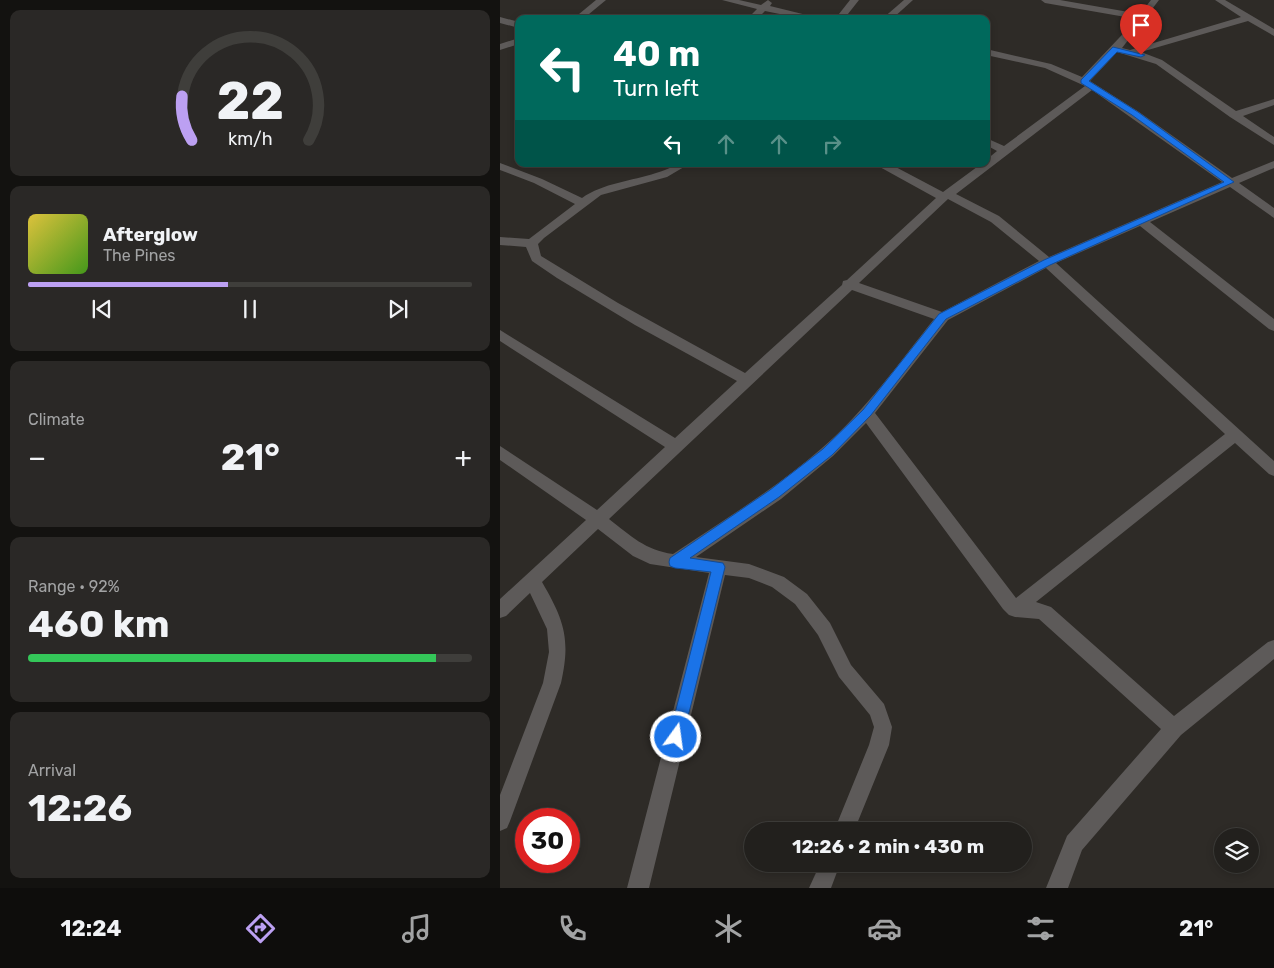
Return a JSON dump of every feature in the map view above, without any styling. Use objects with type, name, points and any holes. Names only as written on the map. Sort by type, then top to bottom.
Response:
[{"type":"street","points":[[583,15],[602,0]]},
{"type":"street","points":[[726,0],[801,15]]},
{"type":"street","points":[[755,15],[771,0]]},
{"type":"street","points":[[843,15],[856,0]]},
{"type":"street","points":[[891,15],[909,0]]},
{"type":"street","points":[[1046,0],[1144,17]]},
{"type":"street","points":[[990,162],[1088,83],[1144,17],[1155,0]]},
{"type":"street","points":[[1220,0],[1274,33]]},
{"type":"street","points":[[1132,52],[1248,18]]},
{"type":"street","points":[[500,20],[515,24]]},
{"type":"street","points":[[500,47],[515,42]]},
{"type":"street","points":[[1116,49],[1151,58],[1167,67],[1274,142]]},
{"type":"street","points":[[990,53],[1048,66],[1088,83],[1135,114],[1274,214]]},
{"type":"street","points":[[1234,115],[1274,102]]},
{"type":"street","points":[[990,142],[1005,151]]},
{"type":"street","points":[[675,562],[775,494],[828,452],[867,412],[942,317],[1047,262],[1274,164]]},
{"type":"street","points":[[500,166],[538,181],[583,203]]},
{"type":"street","points":[[500,241],[532,243],[540,235],[597,194],[664,175],[679,167]]},
{"type":"street","points":[[888,167],[996,219],[1047,262],[1274,470]]},
{"type":"street","points":[[500,610],[848,284],[946,195],[984,167]]},
{"type":"street","points":[[1142,222],[1274,326]]},
{"type":"street","points":[[532,243],[536,258],[582,290],[624,315],[746,380]]},
{"type":"street","points":[[848,284],[942,317]]},
{"type":"street","points":[[500,335],[675,446]]},
{"type":"street","points":[[867,412],[1015,609],[1022,611],[1039,610],[1045,613],[1174,728]]},
{"type":"street","points":[[1015,609],[1235,435]]},
{"type":"street","points":[[500,452],[597,519],[639,551],[656,560],[749,571],[778,582],[801,599],[824,629],[845,671],[876,710],[883,727],[879,745],[848,822]]},
{"type":"street","points":[[638,888],[719,567]]},
{"type":"street","points":[[500,821],[552,683],[558,661],[554,620],[532,580]]},
{"type":"street","points":[[1057,888],[1074,843],[1174,728],[1274,648]]},
{"type":"street","points":[[820,888],[827,872]]},
{"type":"route","points":[[676,737],[719,567],[675,562],[775,494],[828,452],[867,412],[942,317],[1047,262],[1230,182],[1114,99],[1084,82],[1116,49],[1141,55]]}]
